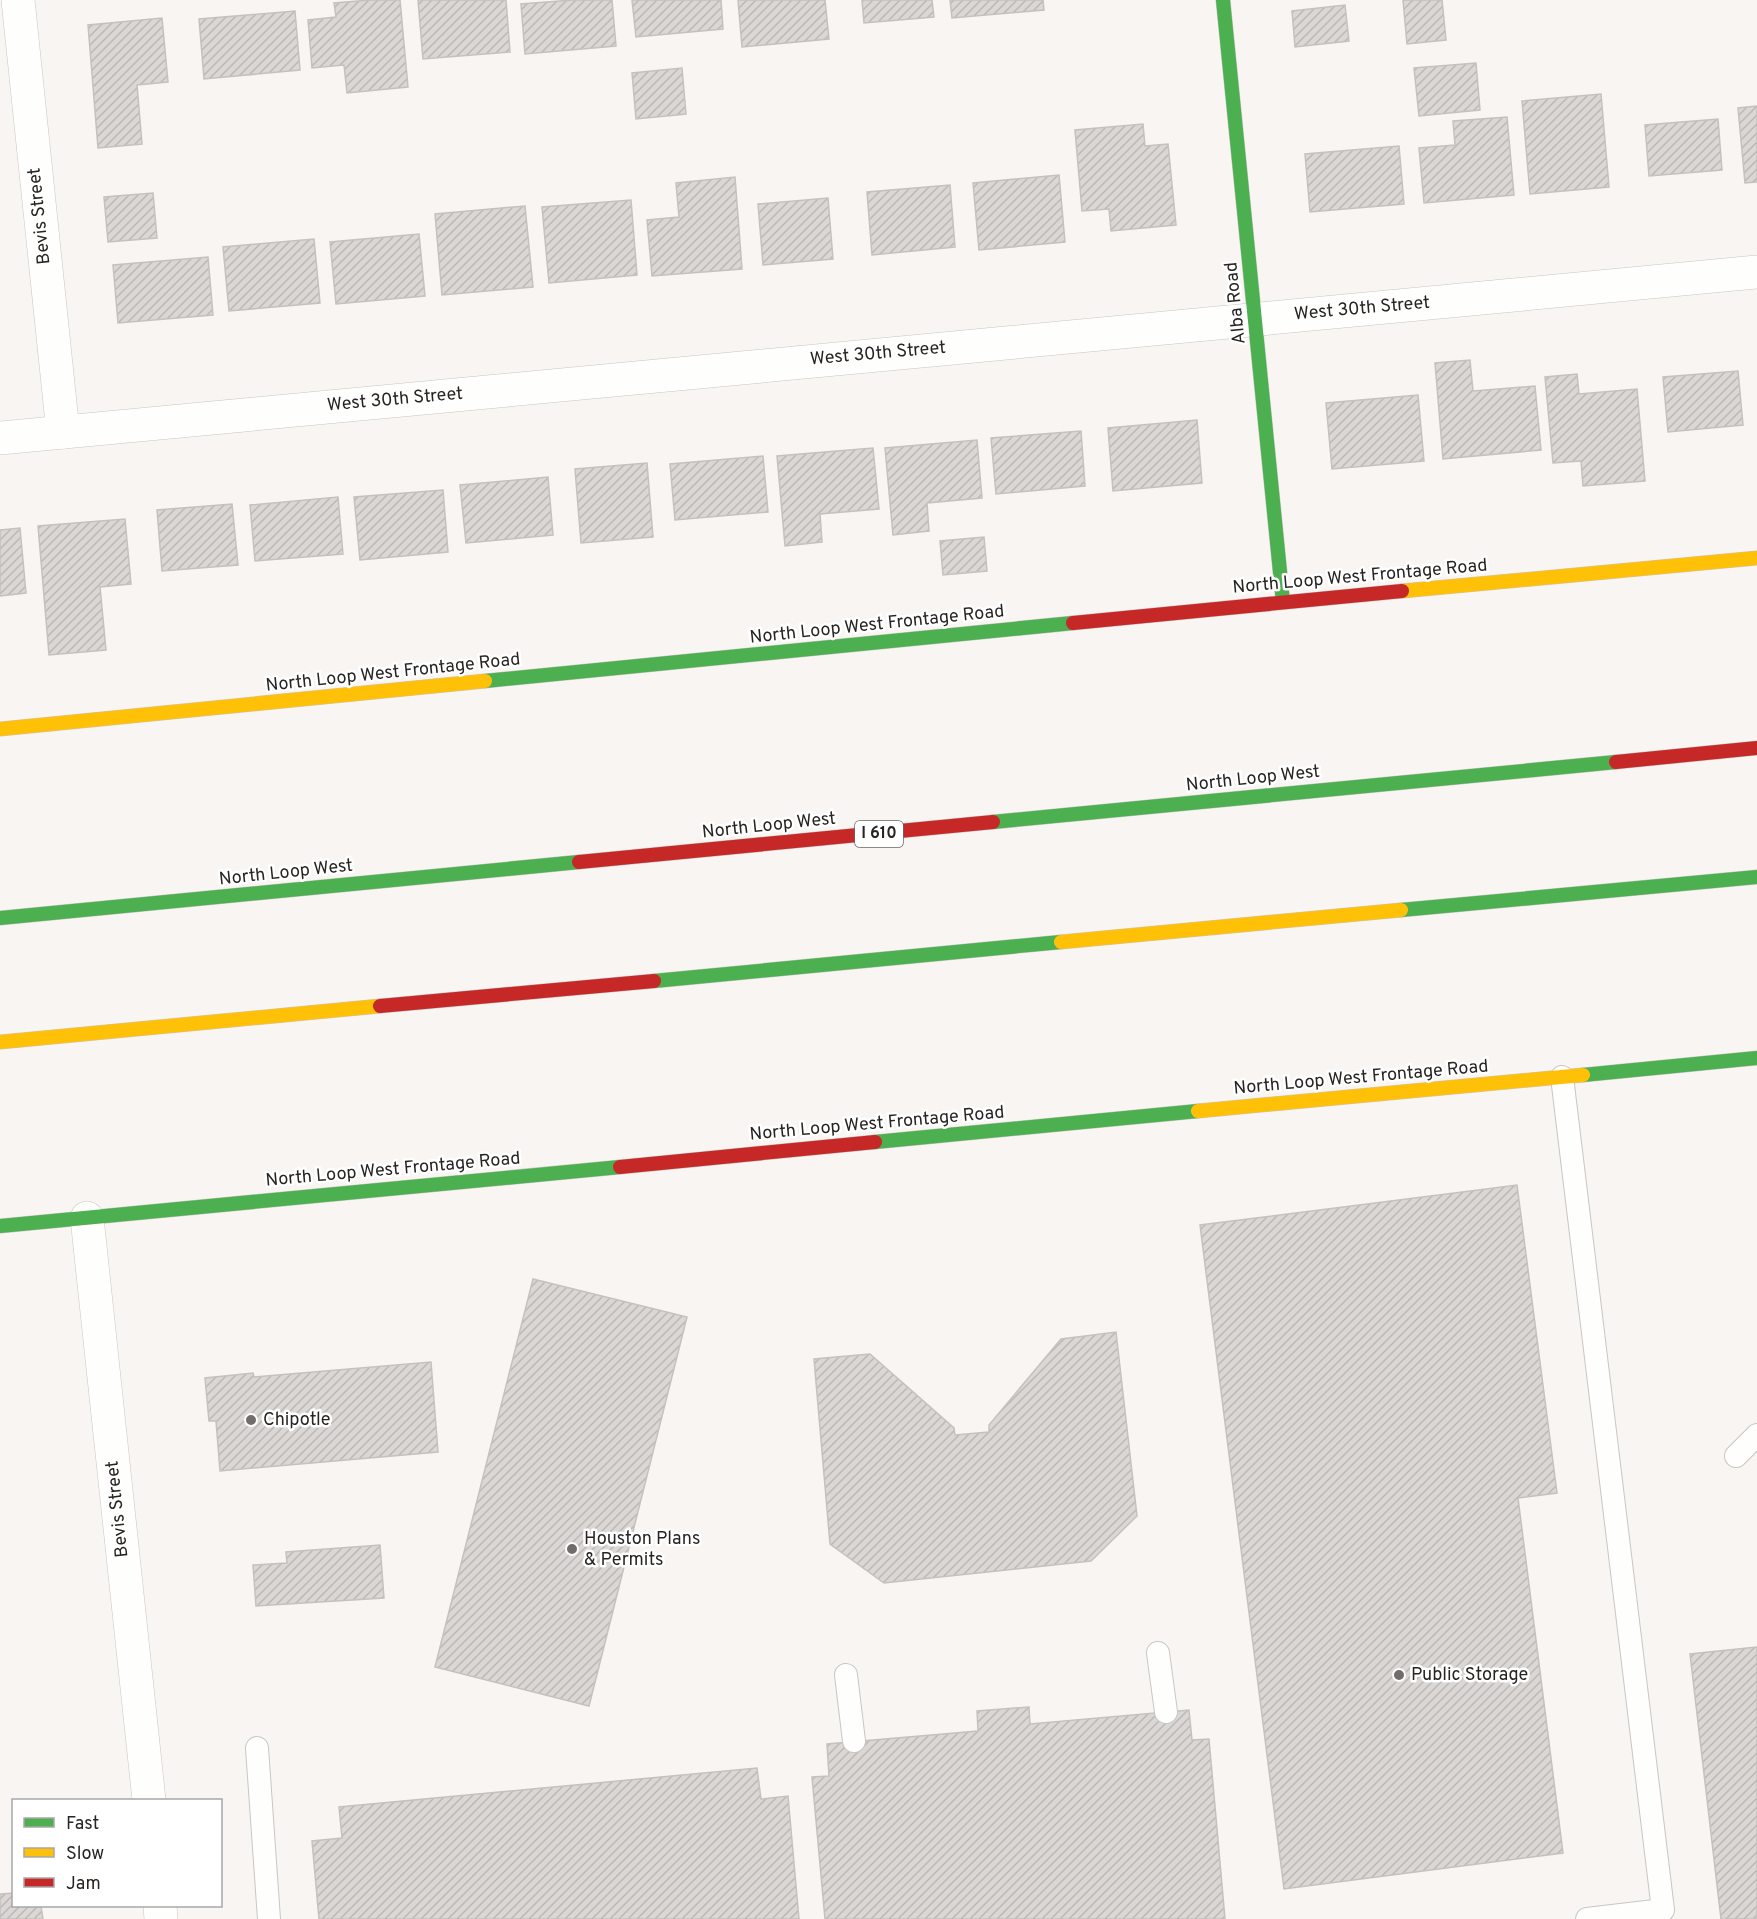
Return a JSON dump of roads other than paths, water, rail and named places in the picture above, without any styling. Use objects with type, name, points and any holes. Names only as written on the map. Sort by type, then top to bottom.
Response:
[{"type":"main road","name":"Alba Road","points":[[1223,0],[1283,602]]},
{"type":"main road","name":"North Loop West Frontage Road","points":[[0,729],[1283,602],[1757,558]]},
{"type":"main road","name":"North Loop West","points":[[0,918],[1757,748]]},
{"type":"main road","points":[[0,1042],[1757,877]]},
{"type":"main road","name":"North Loop West Frontage Road","points":[[0,1226],[1757,1058]]},
{"type":"street","name":"Bevis Street","points":[[18,0],[63,432]]},
{"type":"street","name":"West 30th Street","points":[[0,438],[1757,272]]},
{"type":"street","name":"Bevis Street","points":[[87,1218],[149,1799]]},
{"type":"lane","points":[[1562,1077],[1663,1910],[1587,1919]]},
{"type":"lane","points":[[1737,1456],[1757,1435]]},
{"type":"lane","points":[[1158,1653],[1166,1712]]},
{"type":"lane","points":[[846,1676],[854,1742]]},
{"type":"lane","points":[[257,1748],[269,1919]]},
{"type":"place","name":"Chipotle","points":[[251,1420]]},
{"type":"place","name":"Houston Plans & Permits","points":[[572,1549]]},
{"type":"place","name":"Public Storage","points":[[1399,1675]]}]
